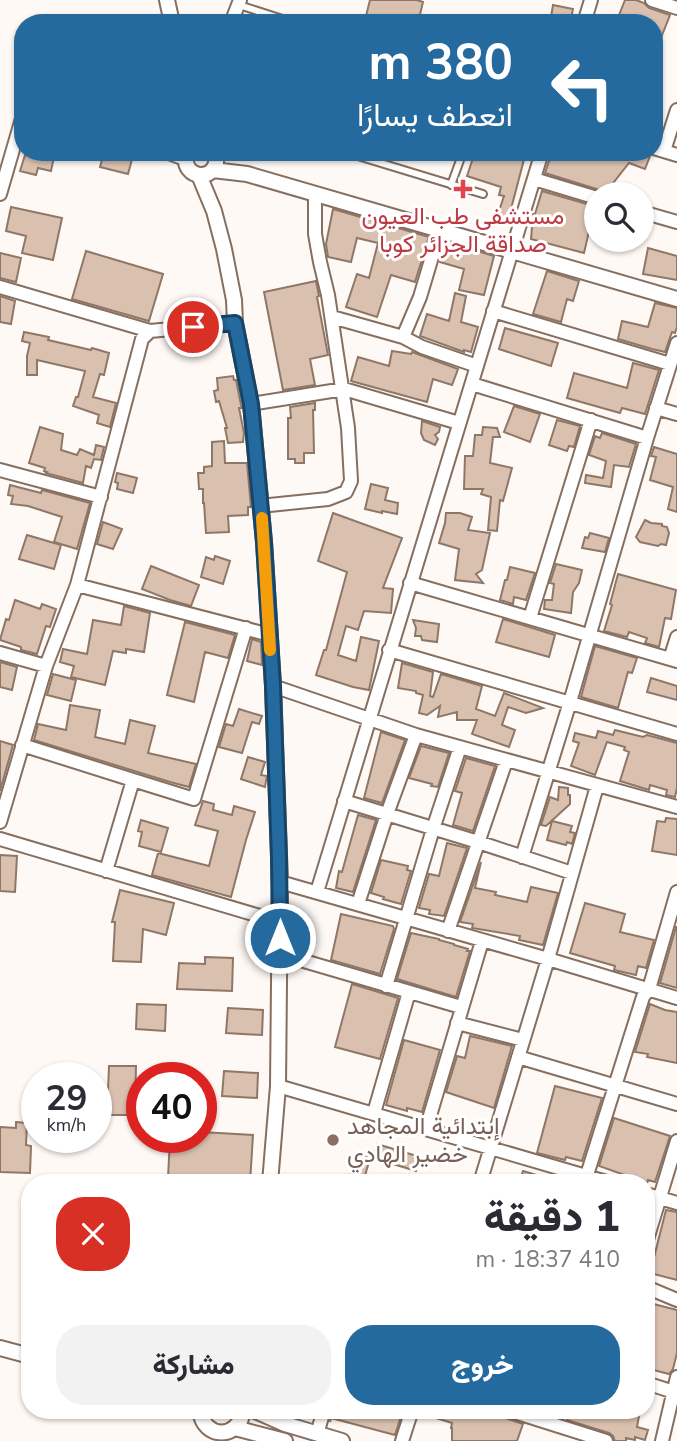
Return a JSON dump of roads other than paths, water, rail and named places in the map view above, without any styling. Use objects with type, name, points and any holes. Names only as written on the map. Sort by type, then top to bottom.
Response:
[{"type":"street","points":[[652,0],[677,8]]},
{"type":"street","points":[[665,151],[677,110]]},
{"type":"street","points":[[0,194],[14,146]]},
{"type":"street","points":[[186,161],[187,168],[194,174],[211,165],[247,174],[677,299]]},
{"type":"street","points":[[317,892],[539,161]]},
{"type":"street","points":[[211,165],[214,211],[234,300],[235,323],[251,404],[270,635],[280,922],[278,1086],[271,1174]]},
{"type":"street","points":[[534,179],[584,194]]},
{"type":"street","points":[[260,506],[328,499],[346,492],[351,481],[344,389],[315,234],[315,194]]},
{"type":"street","points":[[654,215],[677,222]]},
{"type":"street","points":[[403,337],[420,297],[440,230]]},
{"type":"street","points":[[0,286],[150,331],[235,323]]},
{"type":"street","points":[[494,312],[670,364]]},
{"type":"street","points":[[332,317],[403,337],[422,347],[477,366]]},
{"type":"street","points":[[0,822],[46,666],[77,585],[138,352],[142,339],[150,331]]},
{"type":"street","points":[[522,857],[677,343]]},
{"type":"street","points":[[472,384],[647,438]]},
{"type":"street","points":[[251,404],[344,389],[460,423]]},
{"type":"street","points":[[656,408],[677,414]]},
{"type":"street","points":[[530,618],[591,420]]},
{"type":"street","points":[[0,470],[101,497]]},
{"type":"street","points":[[410,583],[673,660],[677,637]]},
{"type":"street","points":[[77,585],[270,635]]},
{"type":"street","points":[[22,745],[194,799],[246,628]]},
{"type":"street","points":[[389,650],[677,734]]},
{"type":"street","points":[[0,653],[46,666]]},
{"type":"street","points":[[273,686],[416,735],[677,807]]},
{"type":"street","points":[[358,904],[416,735]]},
{"type":"street","points":[[386,986],[460,747]]},
{"type":"street","points":[[449,930],[506,761]]},
{"type":"street","points":[[106,871],[133,780]]},
{"type":"street","points":[[483,1174],[597,786]]},
{"type":"street","points":[[344,801],[572,873]]},
{"type":"street","points":[[0,839],[280,922]]},
{"type":"street","points":[[279,882],[677,998]]},
{"type":"street","points":[[587,1174],[676,900]]},
{"type":"street","points":[[426,1129],[482,941]]},
{"type":"street","points":[[280,954],[461,1007]]},
{"type":"street","points":[[374,1113],[409,992]]},
{"type":"street","points":[[457,1023],[523,1040]]},
{"type":"street","points":[[518,1058],[677,1104]]},
{"type":"street","points":[[278,1086],[583,1174]]},
{"type":"street","points":[[655,1213],[677,1141]]},
{"type":"street","points":[[655,1197],[677,1203]]},
{"type":"street","points":[[655,1291],[677,1300]]},
{"type":"street","points":[[0,1348],[21,1354]]},
{"type":"street","points":[[662,1441],[677,1377]]},
{"type":"street","points":[[655,1386],[675,1392]]},
{"type":"street","points":[[201,1419],[203,1441]]},
{"type":"street","points":[[202,1419],[211,1430],[220,1433],[285,1441]]},
{"type":"street","points":[[274,1419],[342,1441]]},
{"type":"street","points":[[317,1434],[321,1419]]},
{"type":"street","points":[[402,1441],[409,1419]]},
{"type":"street","points":[[536,1419],[606,1441]]},
{"type":"lane","points":[[240,3],[270,14]]},
{"type":"lane","points":[[375,161],[483,194]]},
{"type":"lane","points":[[452,184],[460,161]]},
{"type":"place","name":"مستشفى طب العيون صداقة الجزائر كوبا","points":[[463,189]]},
{"type":"place","name":"إبتدائية المجاهد خضير الهادي","points":[[333,1140]]}]
